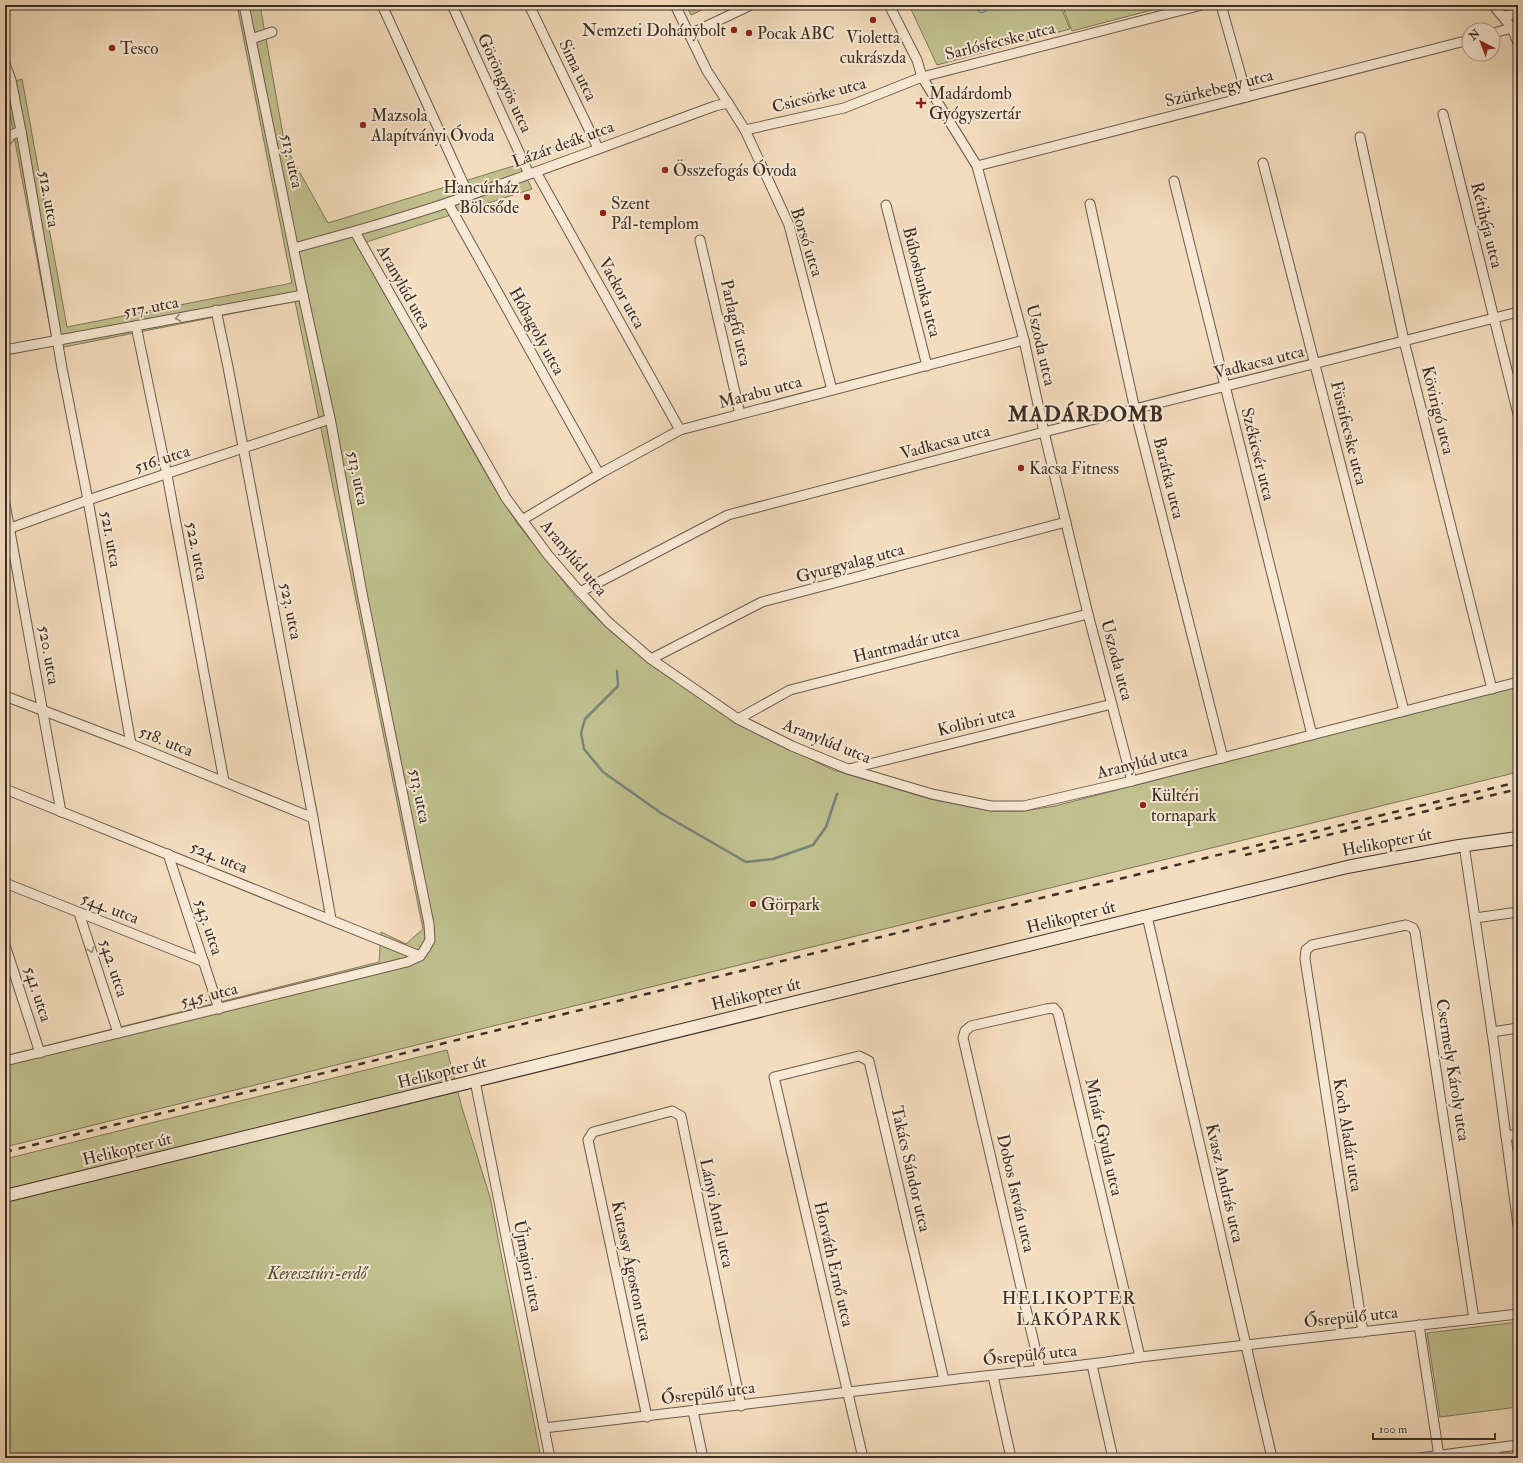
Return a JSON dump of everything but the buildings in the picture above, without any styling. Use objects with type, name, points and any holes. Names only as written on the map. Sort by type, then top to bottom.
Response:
[{"type":"street","name":"513. utca","points":[[244,5],[303,295],[330,419],[429,924],[430,940],[420,956]]},
{"type":"street","points":[[382,5],[469,196]]},
{"type":"street","name":"Göröngyös utca","points":[[452,5],[533,173]]},
{"type":"street","name":"Sima utca","points":[[529,5],[598,148]]},
{"type":"street","name":"Borsó utca","points":[[675,5],[707,71],[745,130],[789,225],[832,390]]},
{"type":"street","points":[[690,34],[751,5]]},
{"type":"street","name":"Uszoda utca","points":[[890,5],[917,60],[922,77],[977,166],[1024,340],[1044,432],[1088,614],[1132,781]]},
{"type":"street","name":"Sarlósfecske utca","points":[[922,77],[1202,5]]},
{"type":"street","points":[[1221,5],[1247,97]]},
{"type":"street","points":[[1493,5],[1512,28],[1518,43]]},
{"type":"street","points":[[1503,16],[1518,14]]},
{"type":"street","points":[[1501,31],[1512,28]]},
{"type":"street","points":[[251,38],[272,32]]},
{"type":"street","name":"Szürkebegy utca","points":[[977,166],[1461,42]]},
{"type":"street","name":"512. utca","points":[[5,64],[11,80],[21,131],[57,340]]},
{"type":"street","name":"Csicsörke utca","points":[[745,130],[844,108],[922,77]]},
{"type":"street","name":"Lázár deák utca","points":[[294,248],[355,232],[469,196],[728,102]]},
{"type":"street","name":"Rétihéja utca","points":[[1443,114],[1518,414]]},
{"type":"street","points":[[5,143],[11,135],[21,131]]},
{"type":"street","name":"Kövirigó utca","points":[[1360,136],[1404,341],[1492,689]]},
{"type":"street","name":"Füstifecske utca","points":[[1262,163],[1404,711]]},
{"type":"street","name":"Vackor utca","points":[[533,173],[680,430]]},
{"type":"street","name":"Székicsér utca","points":[[1174,181],[1224,387],[1312,735]]},
{"type":"street","name":"Hóbagoly utca","points":[[448,202],[599,474]]},
{"type":"street","name":"Barátka utca","points":[[1090,204],[1135,410],[1223,758]]},
{"type":"street","name":"Búbosbanka utca","points":[[886,206],[927,366]]},
{"type":"street","name":"Aranylúd utca","points":[[355,232],[492,474],[522,520],[548,555],[580,592],[608,622],[651,659],[738,719],[792,746],[848,769],[932,794],[991,806],[1024,806],[1132,781],[1518,682]]},
{"type":"street","name":"Parlagfű utca","points":[[700,240],[740,414]]},
{"type":"street","name":"517. utca","points":[[5,350],[303,295]]},
{"type":"street","name":"523. utca","points":[[216,310],[244,449],[313,818],[330,919]]},
{"type":"street","name":"Vadkacsa utca","points":[[580,592],[728,515],[1044,432],[1518,312]]},
{"type":"street","name":"522. utca","points":[[136,326],[224,781]]},
{"type":"street","name":"521. utca","points":[[57,340],[88,500],[131,744]]},
{"type":"street","name":"Marabu utca","points":[[522,520],[599,474],[680,430],[1024,340]]},
{"type":"street","name":"516. utca","points":[[7,529],[88,500],[330,419]]},
{"type":"street","name":"520. utca","points":[[5,504],[7,529],[43,710],[60,812]]},
{"type":"street","name":"Gyurgyalag utca","points":[[651,659],[762,602],[1066,522]]},
{"type":"street","name":"Hantmadár utca","points":[[738,719],[790,690],[1088,614]]},
{"type":"street","name":"518. utca","points":[[5,696],[131,744],[313,818]]},
{"type":"street","name":"Kolibri utca","points":[[848,769],[1112,704]]},
{"type":"street","name":"524. utca","points":[[5,789],[420,956]]},
{"type":"street","name":"Helikopter út","points":[[5,1196],[1347,867],[1518,838]]},
{"type":"street","points":[[1464,846],[1492,1032],[1518,1225]]},
{"type":"street","name":"543. utca","points":[[168,854],[220,1009]]},
{"type":"street","name":"544. utca","points":[[5,883],[204,962]]},
{"type":"street","points":[[1475,918],[1518,912]]},
{"type":"street","name":"542. utca","points":[[79,913],[118,1033]]},
{"type":"street","name":"Kvasz András utca","points":[[1147,916],[1272,1458]]},
{"type":"street","name":"Csermely Károly utca","points":[[1312,945],[1406,925],[1416,932],[1474,1319]]},
{"type":"street","name":"541. utca","points":[[5,945],[40,1053]]},
{"type":"street","name":"Koch Aladár utca","points":[[1312,945],[1306,950],[1305,959],[1363,1332]]},
{"type":"street","name":"545. utca","points":[[5,1061],[407,962],[420,956]]},
{"type":"street","name":"Minár Gyula utca","points":[[972,1026],[1046,1009],[1054,1008],[1058,1013],[1140,1357]]},
{"type":"street","name":"Dobos István utca","points":[[972,1026],[965,1031],[963,1038],[1040,1369]]},
{"type":"street","points":[[1492,1032],[1518,1028]]},
{"type":"street","name":"Takács Sándor utca","points":[[774,1077],[859,1056],[869,1061],[944,1380]]},
{"type":"street","name":"Horváth Ernő utca","points":[[774,1077],[863,1458]]},
{"type":"street","name":"Újmajori utca","points":[[475,1081],[550,1458]]},
{"type":"street","name":"Lányi Antal utca","points":[[593,1132],[672,1111],[681,1116],[741,1406]]},
{"type":"street","name":"Kutassy Ágoston utca","points":[[593,1132],[588,1140],[647,1417]]},
{"type":"street","points":[[1506,1136],[1518,1134]]},
{"type":"street","name":"Ősrepülő utca","points":[[544,1428],[741,1406],[944,1380],[993,1376],[1040,1369],[1092,1365],[1140,1357],[1518,1314]]},
{"type":"street","points":[[1419,1325],[1438,1456]]},
{"type":"street","points":[[1092,1365],[1113,1458]]},
{"type":"street","points":[[993,1376],[1011,1458]]},
{"type":"street","points":[[693,1411],[703,1458]]},
{"type":"street","points":[[1419,1458],[1518,1445]]},
{"type":"street","points":[[1494,1448],[1496,1458]]},
{"type":"green space","points":[[237,5],[260,5],[285,146],[328,223],[520,164],[532,189],[357,245],[489,479],[517,523],[578,600],[615,635],[653,666],[737,723],[833,770],[930,799],[991,811],[1024,811],[1055,806],[1518,686],[1518,772],[5,1147],[5,1056],[379,962],[381,932],[406,944],[423,929],[295,301],[54,349],[5,88],[5,84],[22,79],[67,327],[292,283]]},
{"type":"green space","points":[[686,5],[713,5],[691,15]]},
{"type":"green space","points":[[909,5],[1060,5],[1070,29],[937,65]]},
{"type":"green space","points":[[1062,5],[1171,5],[1072,31]]},
{"type":"green space","points":[[1503,5],[1518,5],[1518,28],[1513,17]]},
{"type":"green space","name":"Keresztúri-erdő","points":[[447,1050],[462,1108],[490,1197],[541,1458],[5,1458],[5,1159]]},
{"type":"green space","points":[[1518,1322],[1518,1407],[1440,1417],[1427,1333]]},
{"type":"water","points":[[972,5],[998,5],[982,13],[979,12],[978,9],[975,10]]},
{"type":"waterway","points":[[617,671],[618,686],[585,719],[581,733],[584,749],[603,772],[661,813],[746,862],[773,859],[813,845],[826,827],[837,794]]},
{"type":"railway","points":[[5,1152],[453,1041],[1518,782]]},
{"type":"railway","points":[[1245,855],[1518,789]]},
{"type":"place","name":"Violetta cukrászda","points":[[873,20]]},
{"type":"place","name":"Nemzeti Dohánybolt","points":[[734,30]]},
{"type":"place","name":"Pocak ABC","points":[[749,33]]},
{"type":"place","name":"Tesco","points":[[112,48]]},
{"type":"place","name":"Madárdomb Gyógyszertár","points":[[921,103]]},
{"type":"place","name":"Mazsola Alapítványi Óvoda","points":[[363,125]]},
{"type":"place","name":"Összefogás Óvoda","points":[[665,170]]},
{"type":"place","name":"Hancúrház Bölcsőde","points":[[527,197]]},
{"type":"place","name":"Szent Pál-templom","points":[[603,213]]},
{"type":"place","name":"Kacsa Fitness","points":[[1021,468]]},
{"type":"place","name":"Kültéri tornapark","points":[[1143,805]]},
{"type":"place","name":"Görpark","points":[[753,904]]},
{"type":"district","name":"MADÁRDOMB","points":[[1086,414]]},
{"type":"district","name":"HELIKOPTER LAKÓPARK","points":[[1069,1308]]}]
